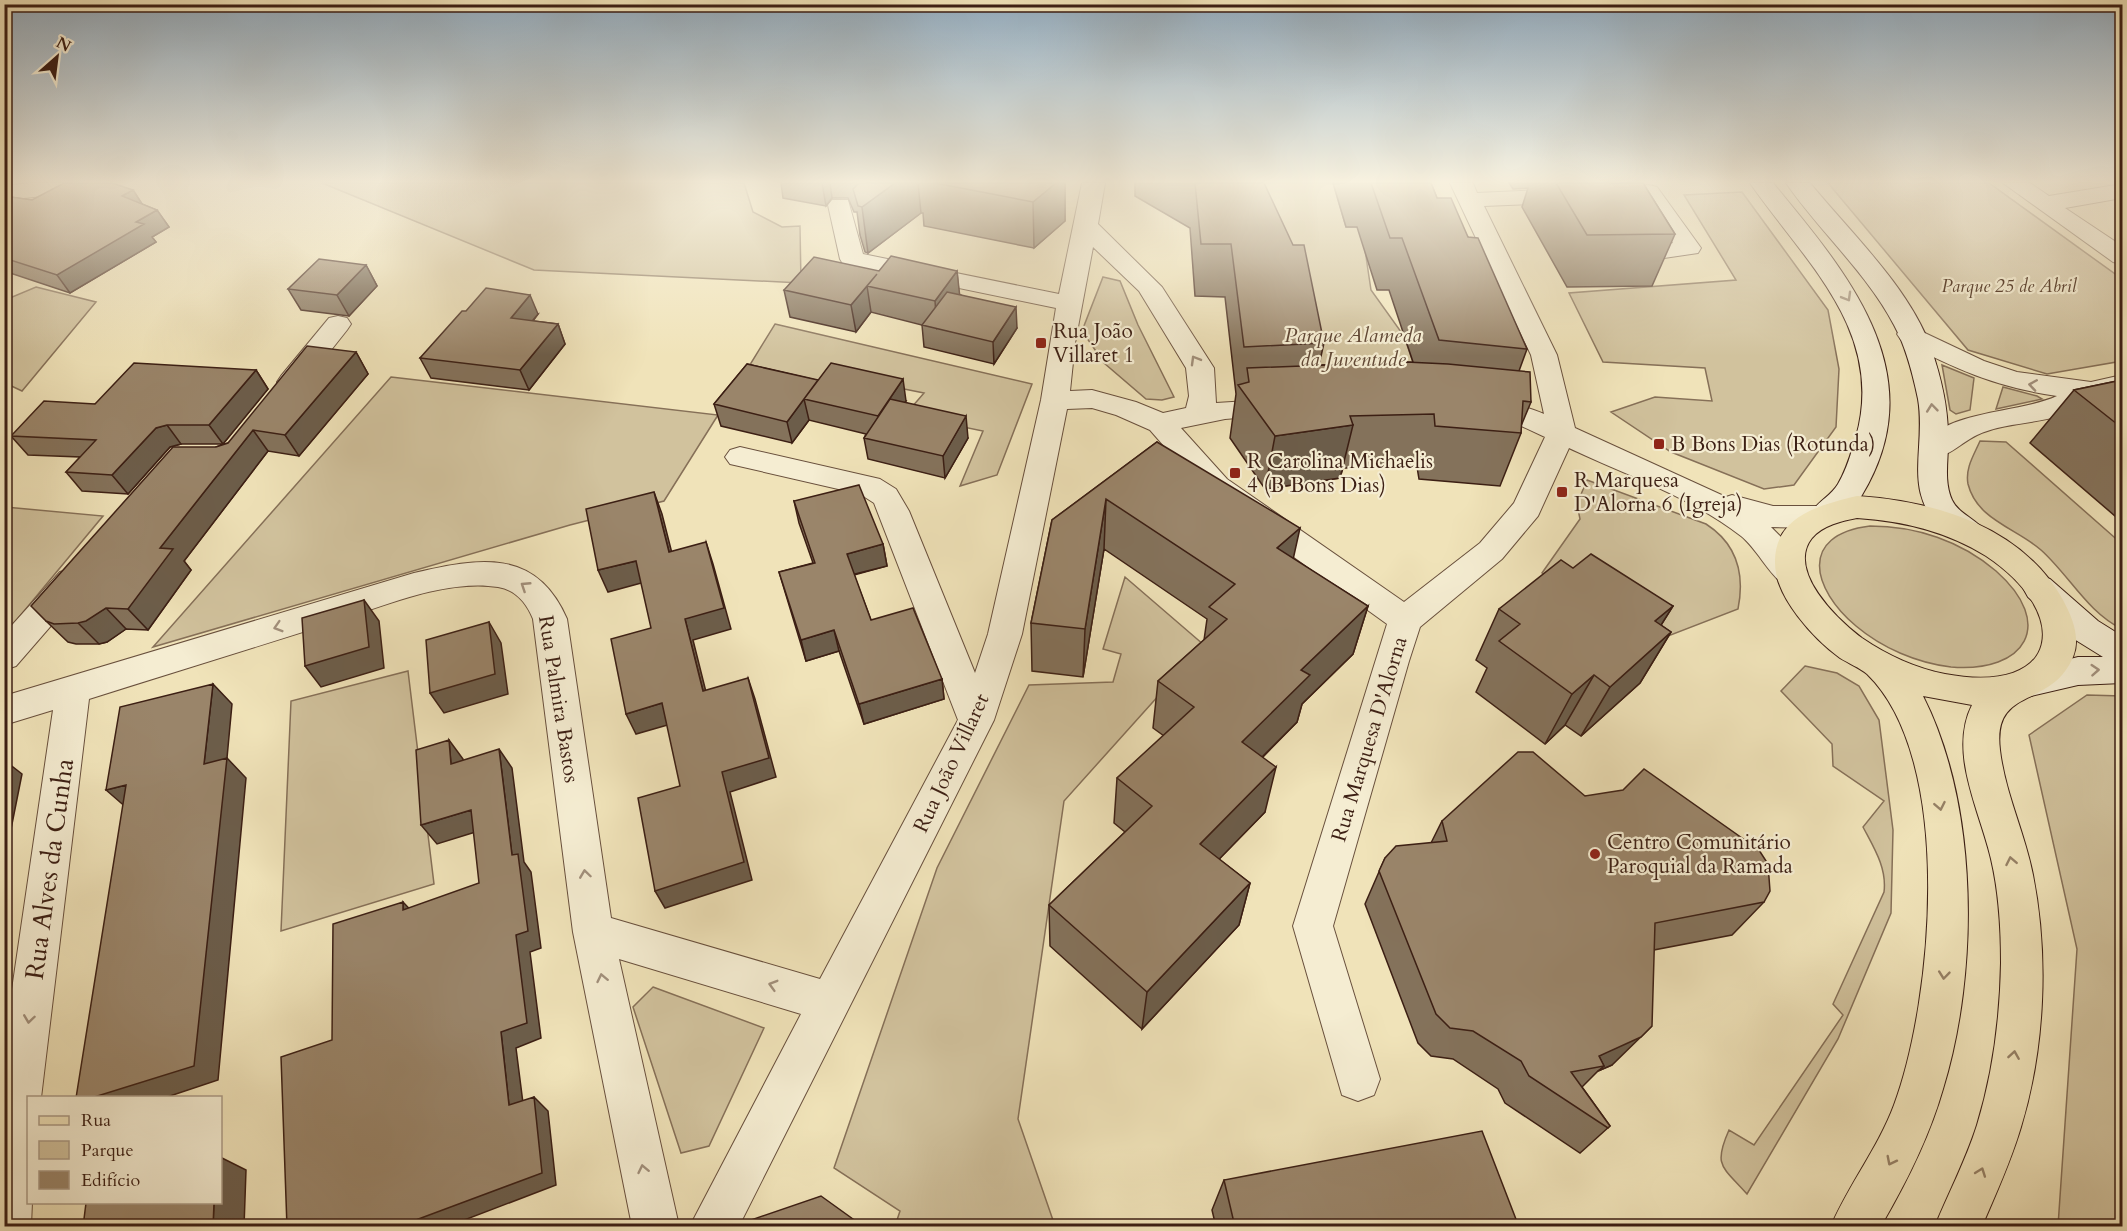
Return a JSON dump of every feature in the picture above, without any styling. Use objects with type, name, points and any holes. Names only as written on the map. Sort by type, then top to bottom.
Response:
[{"type":"main road","points":[[1959,1227],[2002,1112],[2014,1056],[2019,1011],[2021,946],[2018,901],[2010,854],[1984,762],[1981,733],[1991,702],[2022,685],[2047,671],[2060,646],[2058,623],[2039,588],[2010,559],[1971,534],[1932,518],[1903,510],[1857,507],[1822,515],[1803,528],[1794,540],[1790,553],[1791,572],[1798,592],[1818,619],[1849,647],[1910,678],[1948,688],[1988,691],[2022,685]]},
{"type":"main road","points":[[1856,1227],[1905,1134],[1922,1088],[1935,1036],[1944,973],[1947,916],[1945,838],[1929,749],[1911,704],[1902,689],[1875,662]]},
{"type":"street","points":[[848,240],[852,259],[1019,295],[1070,303]]},
{"type":"street","name":"Rua João Villaret","points":[[714,1227],[976,720],[1005,634],[1055,400],[1070,303],[1083,240]]},
{"type":"street","points":[[1101,240],[1149,287],[1200,368],[1203,396],[1199,416]]},
{"type":"street","points":[[1488,240],[1544,355],[1562,432]]},
{"type":"street","points":[[1664,251],[1689,248],[1684,240]]},
{"type":"street","points":[[1704,498],[1773,517],[1822,515],[1844,499],[1854,486],[1869,447],[1877,407],[1874,363],[1860,319],[1836,278],[1806,240]]},
{"type":"street","points":[[1844,240],[1884,289],[1917,347],[1932,400],[1934,449],[1932,483],[1940,508],[1954,523],[1971,534]]},
{"type":"street","points":[[2098,240],[2122,257]]},
{"type":"street","points":[[274,403],[338,324]]},
{"type":"street","points":[[1910,334],[1990,375],[2028,385],[2091,391]]},
{"type":"street","points":[[1934,449],[1969,427],[2055,408],[2091,391],[2122,384]]},
{"type":"street","points":[[1055,400],[1092,399],[1126,408],[1160,423],[1216,486],[1405,620]]},
{"type":"street","points":[[1160,423],[1225,410],[1304,407]]},
{"type":"street","points":[[1451,407],[1523,416],[1704,498],[1752,528],[1771,546],[1791,572]]},
{"type":"street","name":"Rua Marquesa D'Alorna","points":[[1358,1080],[1313,926],[1405,620],[1491,551],[1506,534],[1527,508],[1562,432]]},
{"type":"street","points":[[740,457],[868,486],[885,496],[894,511],[976,720]]},
{"type":"street","points":[[4,657],[89,561]]},
{"type":"street","name":"Rua Palmira Bastos","points":[[4,711],[414,585],[465,573],[493,573],[523,582],[540,598],[550,619],[593,932],[655,1227]]},
{"type":"street","points":[[2039,588],[2086,630],[2122,652]]},
{"type":"street","points":[[2022,685],[2078,671],[2122,670]]},
{"type":"street","name":"Rua Alves da Cunha","points":[[7,1227],[10,1122],[73,690]]},
{"type":"street","points":[[593,932],[829,1002]]},
{"type":"green space","points":[[462,240],[800,240],[801,283],[534,270]]},
{"type":"green space","name":"Parque Alameda da Juventude","points":[[1231,240],[1386,240],[1365,250],[1371,290],[1404,336],[1420,383],[1313,395]]},
{"type":"green space","points":[[1712,240],[1777,240],[1828,310],[1839,369],[1836,427],[1794,485],[1764,489],[1671,452],[1611,412],[1655,397],[1712,401],[1705,368],[1603,362],[1569,293],[1736,280]]},
{"type":"green space","name":"Parque 25 de Abril","points":[[1876,240],[2069,240],[2122,279],[2122,361],[2047,374],[1968,350]]},
{"type":"green space","points":[[1103,277],[1120,281],[1138,325],[1174,397],[1162,400],[1146,399],[1104,363],[1082,331]]},
{"type":"green space","points":[[36,287],[96,302],[22,391],[5,383],[5,300]]},
{"type":"green space","points":[[775,324],[1032,384],[997,475],[960,486],[983,431],[905,415],[924,393],[835,375],[817,392],[740,381]]},
{"type":"green space","points":[[1942,365],[1974,378],[1970,410],[1956,414],[1950,410]]},
{"type":"green space","points":[[391,377],[718,415],[664,501],[570,525],[153,647]]},
{"type":"green space","points":[[2003,387],[2037,396],[2042,399],[1996,409]]},
{"type":"green space","points":[[1980,441],[2006,442],[2122,544],[2122,629],[2089,604],[2041,550],[1988,515],[1980,506],[1973,496],[1967,478]]},
{"type":"green space","points":[[1587,480],[1706,524],[1717,532],[1732,550],[1739,572],[1738,609],[1650,643],[1567,595],[1542,573],[1580,519],[1577,504]]},
{"type":"green space","points":[[5,507],[103,516],[5,634]]},
{"type":"green space","points":[[1870,526],[1921,532],[1953,544],[1982,560],[1996,571],[2014,591],[2025,609],[2028,626],[2024,641],[2014,653],[1998,662],[1977,667],[1951,667],[1913,658],[1889,648],[1866,634],[1841,611],[1830,596],[1822,580],[1819,565],[1822,552],[1831,540],[1847,531]]},
{"type":"green space","points":[[1125,577],[1204,645],[1064,801],[1018,1119],[1055,1226],[895,1226],[900,1211],[834,1168],[937,868],[1029,685],[1113,682],[1121,654],[1103,649]]},
{"type":"green space","points":[[1805,666],[1837,673],[1859,686],[1879,720],[1893,830],[1891,913],[1838,1039],[1747,1194],[1726,1171],[1721,1159],[1729,1130],[1754,1145],[1843,1015],[1833,1004],[1884,892],[1882,866],[1863,827],[1884,801],[1833,766],[1832,744],[1781,691]]},
{"type":"green space","points":[[408,671],[434,884],[281,931],[291,701]]},
{"type":"green space","points":[[2087,695],[2122,696],[2122,1226],[2058,1226],[2077,949],[2029,735]]},
{"type":"green space","points":[[653,987],[764,1028],[709,1146],[681,1153],[633,1007]]},
{"type":"building","points":[[4,240],[116,240],[57,275],[4,258]]},
{"type":"building","points":[[1201,240],[1291,240],[1293,245],[1304,245],[1324,343],[1244,347],[1231,244],[1201,244]]},
{"type":"building","points":[[1403,240],[1479,240],[1527,349],[1439,340]]},
{"type":"building","points":[[891,256],[957,271],[935,301],[867,286],[877,274],[851,305],[784,290],[814,257],[879,271]]},
{"type":"building","points":[[319,259],[366,265],[337,295],[288,289]]},
{"type":"building","points":[[486,288],[530,295],[511,318],[558,324],[520,370],[420,358],[462,311],[466,311]]},
{"type":"building","points":[[947,292],[1016,307],[993,342],[922,325]]},
{"type":"building","points":[[307,346],[356,352],[285,435],[253,430],[160,548],[173,549],[128,609],[106,608],[86,621],[54,624],[46,621],[31,606],[173,447],[216,447],[228,443]]},
{"type":"building","points":[[1406,362],[1530,372],[1531,402],[1523,401],[1521,433],[1435,426],[1434,414],[1350,416],[1353,425],[1275,436],[1238,385],[1249,382],[1247,368]]},
{"type":"building","points":[[134,363],[256,370],[209,425],[167,425],[156,428],[112,475],[66,472],[96,440],[11,436],[44,401],[95,404]]},
{"type":"building","points":[[831,363],[903,379],[878,416],[804,399]]},
{"type":"building","points":[[747,364],[818,380],[787,422],[714,404]]},
{"type":"building","points":[[2122,380],[2122,428],[2074,390]]},
{"type":"building","points":[[890,399],[966,416],[943,456],[864,438]]},
{"type":"building","points":[[1157,442],[1300,528],[1277,548],[1368,606],[1301,670],[1310,675],[1242,742],[1276,767],[1200,844],[1250,883],[1147,992],[1049,905],[1152,806],[1117,778],[1194,707],[1158,681],[1227,619],[1209,607],[1235,584],[1106,499],[1085,629],[1031,623],[1052,520]]},
{"type":"building","points":[[859,485],[883,544],[847,554],[871,620],[913,608],[942,679],[859,704],[834,630],[801,640],[779,572],[815,563],[794,501]]},
{"type":"building","points":[[654,492],[669,552],[706,542],[724,608],[685,619],[703,691],[748,678],[769,758],[722,772],[744,862],[655,891],[638,798],[680,786],[662,703],[626,714],[611,639],[651,628],[636,561],[598,570],[586,509]]},
{"type":"building","points":[[1591,554],[1673,606],[1655,621],[1671,632],[1610,687],[1594,675],[1572,694],[1499,641],[1520,624],[1499,609],[1561,560],[1573,568]]},
{"type":"building","points":[[364,600],[369,647],[305,666],[302,618]]},
{"type":"building","points":[[489,622],[495,674],[430,693],[426,640]]},
{"type":"building","points":[[213,684],[204,764],[227,758],[194,1066],[97,1096],[76,1096],[126,785],[106,790],[120,707]]},
{"type":"building","points":[[449,740],[451,764],[499,749],[512,855],[518,854],[528,931],[516,935],[527,1023],[501,1032],[509,1105],[534,1097],[542,1173],[397,1227],[287,1227],[281,1057],[332,1040],[333,924],[403,902],[403,910],[479,883],[471,810],[421,825],[416,750]]},
{"type":"building","points":[[1518,752],[1533,752],[1585,796],[1623,790],[1644,769],[1759,850],[1768,864],[1770,891],[1764,902],[1655,923],[1652,1026],[1641,1037],[1599,1056],[1604,1066],[1571,1072],[1610,1126],[1608,1128],[1529,1076],[1521,1061],[1473,1031],[1450,1028],[1436,1014],[1379,871],[1385,858],[1396,846],[1447,841],[1442,821]]},
{"type":"building","points":[[1482,1131],[1519,1227],[1235,1227],[1224,1180]]},
{"type":"building","points":[[821,1196],[864,1227],[745,1227],[748,1221]]},
{"type":"building","points":[[86,1204],[214,1204],[213,1227],[83,1227]]},
{"type":"place","name":"Rua João Villaret 1","points":[[1041,343]]},
{"type":"place","name":"B Bons Dias (Rotunda)","points":[[1659,444]]},
{"type":"place","name":"R Carolina Michaelis 4 (B Bons Dias)","points":[[1235,473]]},
{"type":"place","name":"R Marquesa D'Alorna 6 (Igreja)","points":[[1562,492]]},
{"type":"place","name":"Centro Comunitário Paroquial da Ramada","points":[[1595,854]]}]
